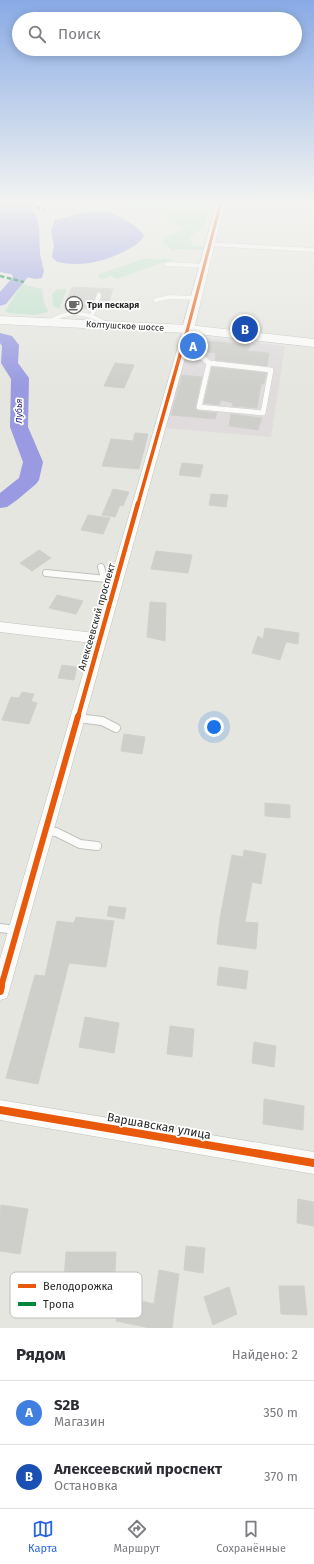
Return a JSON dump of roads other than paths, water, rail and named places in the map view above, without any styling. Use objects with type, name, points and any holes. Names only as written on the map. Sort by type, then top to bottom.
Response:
[{"type":"main road","name":"Колтушское шоссе","points":[[4,320],[188,329],[314,343]]},
{"type":"street","name":"Алексеевский проспект","points":[[0,991],[100,639],[110,579],[188,329],[204,266]]},
{"type":"street","name":"Алексеевский проспект","points":[[0,627],[100,639]]},
{"type":"street","name":"Варшавская улица","points":[[0,1110],[314,1163]]},
{"type":"lane","points":[[167,264],[204,266]]},
{"type":"lane","points":[[92,315],[99,295]]},
{"type":"lane","points":[[156,300],[170,297],[196,298]]},
{"type":"lane","points":[[49,322],[62,313],[92,315],[107,324]]},
{"type":"lane","points":[[180,354],[203,358],[209,363],[271,370],[263,413],[199,407],[209,363]]},
{"type":"lane","points":[[101,567],[110,579]]},
{"type":"lane","points":[[46,573],[110,579]]},
{"type":"lane","points":[[77,718],[102,721],[116,728]]},
{"type":"lane","points":[[45,831],[56,832],[80,844],[97,846]]},
{"type":"lane","points":[[0,928],[18,930]]},
{"type":"water","points":[[0,264],[42,264],[44,271],[42,278],[36,279],[0,272]]},
{"type":"waterway","name":"Лубья","points":[[0,301],[21,277],[15,264]]},
{"type":"waterway","name":"Лубья","points":[[0,338],[6,340],[11,345],[9,356],[10,363],[13,370],[20,378],[19,427],[33,462],[29,480],[10,496],[0,502]]},
{"type":"place","name":"Три пескаря","points":[[74,305]]},
{"type":"place","name":"Алексеевский проспект","points":[[245,329]]},
{"type":"place","name":"S2B","points":[[193,346]]}]
